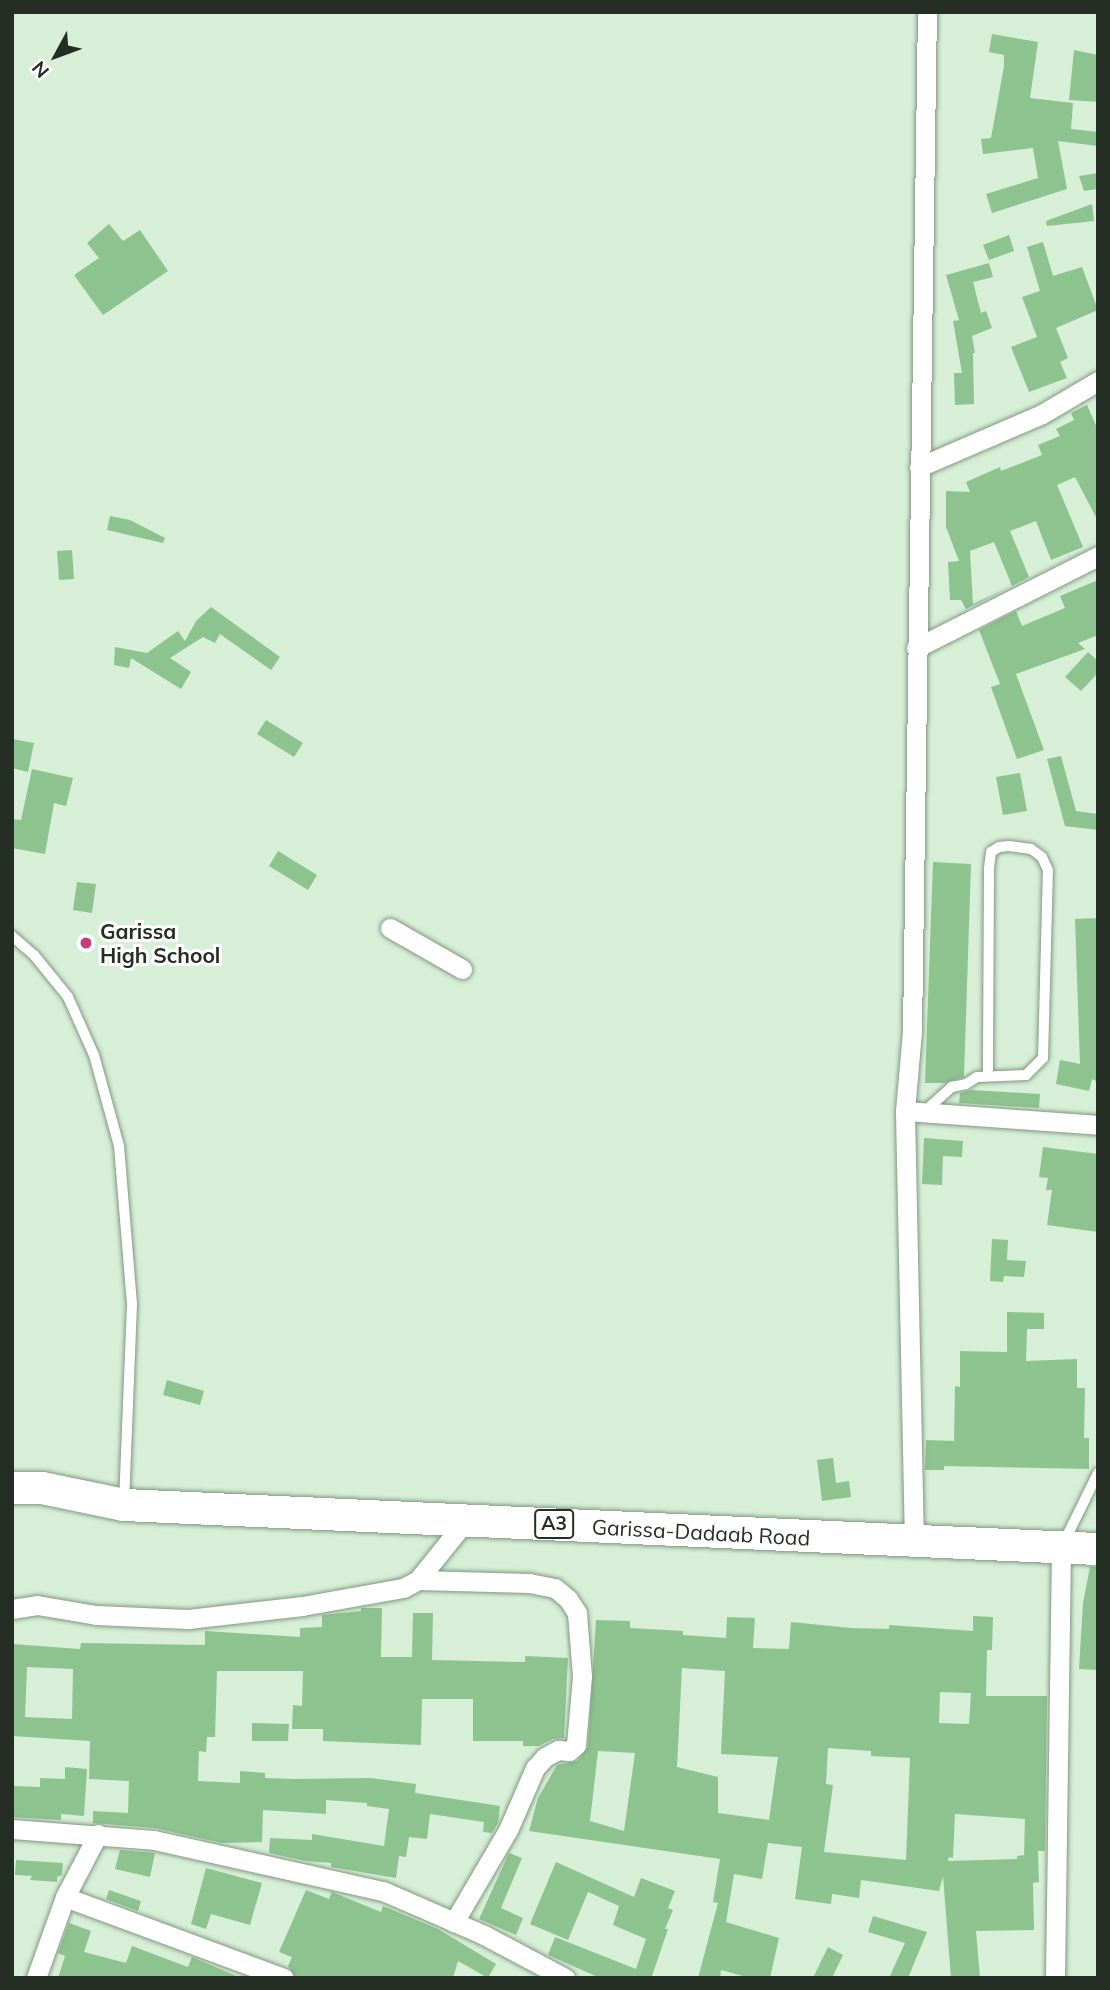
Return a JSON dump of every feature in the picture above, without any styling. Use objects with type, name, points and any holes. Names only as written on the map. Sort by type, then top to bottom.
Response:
[{"type":"highway","name":"Garissa-Dadaab Road","points":[[12,1488],[42,1488],[124,1505],[467,1519],[914,1544],[1098,1549]]},
{"type":"street","points":[[914,1544],[912,1031],[927,12]]},
{"type":"street","points":[[919,467],[1042,414],[1098,381]]},
{"type":"street","points":[[916,648],[1098,556]]},
{"type":"street","points":[[390,928],[462,969]]},
{"type":"street","points":[[914,1112],[1098,1125]]},
{"type":"street","points":[[12,1609],[37,1605],[96,1615],[188,1619],[302,1606],[403,1588],[418,1580],[467,1519]]},
{"type":"street","points":[[1055,1978],[1061,1546]]},
{"type":"street","points":[[418,1580],[529,1583],[555,1588],[568,1599],[577,1613],[582,1676],[576,1745],[569,1751],[558,1750],[545,1757],[535,1768],[508,1830],[454,1922]]},
{"type":"street","points":[[12,1829],[154,1840],[383,1891],[454,1922],[565,1978]]},
{"type":"street","points":[[36,1978],[65,1897],[99,1834]]},
{"type":"street","points":[[65,1897],[284,1978]]},
{"type":"lane","points":[[914,1112],[952,1087],[988,1076],[1026,1075],[1043,1058],[1048,870],[1042,857],[1031,849],[1009,846],[990,852],[988,1076]]},
{"type":"lane","points":[[12,936],[34,955],[68,997],[94,1055],[119,1146],[132,1304],[124,1505]]},
{"type":"lane","points":[[1061,1546],[1098,1473]]},
{"type":"building","points":[[992,34],[1038,42],[1030,98],[1073,103],[1071,129],[1098,132],[1098,146],[1058,141],[1067,189],[992,213],[986,194],[1038,178],[1033,148],[983,154],[981,139],[991,138],[1004,66],[1004,55],[989,52]]},
{"type":"building","points":[[1074,50],[1098,55],[1098,102],[1069,100]]},
{"type":"building","points":[[1098,173],[1098,189],[1084,191],[1079,176]]},
{"type":"building","points":[[1092,204],[1094,221],[1047,226],[1046,221]]},
{"type":"building","points":[[109,224],[123,241],[140,230],[168,271],[103,315],[74,275],[99,258],[87,243]]},
{"type":"building","points":[[1009,235],[1014,251],[989,260],[983,245]]},
{"type":"building","points":[[1043,242],[1053,276],[1082,267],[1098,310],[1056,328],[1068,358],[1060,362],[1067,378],[1029,392],[1011,347],[1037,337],[1022,297],[1040,291],[1027,247]]},
{"type":"building","points":[[989,263],[993,277],[973,282],[981,313],[986,311],[992,328],[972,336],[975,353],[974,404],[955,405],[954,373],[962,373],[953,321],[959,320],[946,275]]},
{"type":"building","points":[[1087,405],[1098,430],[1098,521],[1075,477],[1057,485],[1083,547],[1051,560],[1036,521],[1010,531],[1029,577],[1012,586],[994,542],[970,551],[973,604],[1008,588],[966,609],[961,600],[950,600],[948,562],[959,561],[946,527],[946,491],[970,492],[966,482],[1000,467],[1001,471],[1042,455],[1038,445],[1060,436],[1056,429],[1074,420],[1071,413]]},
{"type":"building","points":[[110,516],[130,520],[165,538],[163,543],[107,530]]},
{"type":"building","points":[[72,550],[74,579],[59,580],[57,551]]},
{"type":"building","points":[[1098,580],[1098,635],[1078,643],[1085,649],[1016,674],[1044,750],[1017,759],[991,687],[1000,684],[979,630],[1016,611],[1022,626],[1065,608],[1060,596]]},
{"type":"building","points":[[211,607],[280,657],[271,670],[220,634],[215,643],[203,637],[170,658],[191,672],[181,689],[131,658],[129,668],[114,665],[115,647],[147,653],[178,631],[185,641],[196,621]]},
{"type":"building","points":[[1088,652],[1098,661],[1098,673],[1081,691],[1065,677]]},
{"type":"building","points":[[266,720],[303,743],[294,757],[257,734]]},
{"type":"building","points":[[12,739],[34,743],[28,772],[12,768]]},
{"type":"building","points":[[1061,756],[1076,811],[1098,814],[1098,830],[1065,826],[1047,759]]},
{"type":"building","points":[[32,769],[73,778],[66,806],[54,803],[45,854],[12,848],[12,819],[21,820]]},
{"type":"building","points":[[1020,773],[1027,811],[1003,815],[996,777]]},
{"type":"building","points":[[278,851],[317,875],[308,890],[269,866]]},
{"type":"building","points":[[933,862],[971,864],[964,1077],[945,1083],[925,1083]]},
{"type":"building","points":[[77,882],[96,884],[92,913],[73,910]]},
{"type":"building","points":[[1098,918],[1098,1082],[1092,1079],[1089,1091],[1056,1084],[1060,1060],[1080,1064],[1075,919]]},
{"type":"building","points":[[971,1090],[1040,1094],[1039,1108],[959,1103],[960,1093]]},
{"type":"building","points":[[924,1138],[963,1141],[962,1157],[943,1156],[942,1185],[922,1184]]},
{"type":"building","points":[[1043,1147],[1098,1154],[1098,1232],[1047,1225],[1052,1190],[1046,1190],[1048,1178],[1039,1177]]},
{"type":"building","points":[[992,1239],[1008,1240],[1007,1260],[1026,1261],[1024,1277],[1004,1276],[1003,1282],[990,1281]]},
{"type":"building","points":[[1007,1312],[1044,1313],[1044,1329],[1027,1329],[1026,1361],[1077,1359],[1077,1388],[1085,1388],[1084,1438],[1089,1438],[1089,1469],[944,1466],[944,1470],[925,1470],[926,1440],[954,1441],[955,1386],[960,1387],[960,1351],[1007,1352]]},
{"type":"building","points":[[167,1380],[204,1391],[200,1405],[163,1395]]},
{"type":"building","points":[[833,1458],[836,1483],[849,1481],[851,1497],[822,1501],[817,1460]]},
{"type":"building","points":[[1090,1567],[1098,1567],[1098,1670],[1079,1669],[1083,1603]]},
{"type":"building","points":[[361,1608],[382,1608],[381,1657],[412,1657],[413,1613],[433,1613],[432,1660],[525,1662],[525,1656],[568,1658],[564,1738],[553,1739],[539,1746],[523,1746],[523,1741],[473,1741],[473,1699],[422,1699],[421,1745],[323,1741],[323,1729],[292,1729],[293,1705],[302,1706],[303,1671],[217,1671],[215,1737],[207,1737],[206,1752],[199,1751],[198,1781],[240,1783],[240,1771],[265,1773],[265,1778],[371,1778],[416,1784],[415,1793],[500,1806],[498,1823],[492,1833],[483,1832],[484,1822],[430,1814],[427,1839],[409,1837],[406,1857],[399,1856],[396,1878],[331,1867],[331,1863],[269,1853],[270,1838],[312,1840],[312,1834],[384,1846],[389,1809],[367,1806],[367,1803],[326,1800],[326,1814],[263,1810],[262,1842],[222,1843],[155,1828],[93,1823],[93,1811],[128,1813],[129,1781],[89,1779],[90,1741],[12,1736],[12,1644],[80,1649],[81,1643],[205,1645],[205,1631],[300,1637],[300,1628],[322,1627],[322,1615],[361,1611]],"holes":[[[27,1667],[73,1669],[72,1719],[25,1717]]]},
{"type":"building","points":[[973,1616],[993,1617],[992,1650],[987,1650],[986,1696],[1047,1696],[1045,1851],[1038,1851],[1039,1882],[1033,1883],[1034,1930],[976,1931],[980,1978],[951,1978],[943,1876],[939,1891],[861,1880],[859,1898],[832,1894],[831,1904],[795,1899],[802,1847],[768,1843],[762,1879],[734,1874],[726,1922],[779,1938],[770,1978],[750,1978],[721,1970],[720,1978],[698,1978],[718,1903],[713,1902],[720,1859],[529,1831],[538,1798],[557,1765],[577,1761],[588,1747],[596,1620],[630,1621],[630,1628],[683,1631],[683,1635],[726,1638],[727,1617],[755,1618],[753,1648],[789,1649],[791,1622],[851,1628],[889,1629],[889,1625],[973,1631]],"holes":[[[682,1668],[725,1671],[721,1754],[778,1757],[769,1820],[718,1813],[718,1777],[677,1767]],[[940,1692],[971,1693],[969,1724],[939,1723]],[[828,1748],[871,1751],[871,1756],[910,1758],[906,1860],[824,1852],[833,1785],[826,1784]],[[598,1751],[635,1753],[624,1831],[590,1821]],[[955,1814],[1025,1819],[1024,1855],[1017,1856],[1017,1859],[948,1861],[949,1857],[953,1858]]]},
{"type":"building","points":[[252,1723],[289,1724],[288,1741],[252,1741]]},
{"type":"building","points":[[65,1767],[87,1769],[84,1816],[61,1814],[61,1820],[12,1817],[12,1786],[40,1787],[40,1778],[65,1779]]},
{"type":"building","points":[[120,1850],[155,1853],[150,1877],[115,1869]]},
{"type":"building","points":[[509,1853],[522,1858],[501,1908],[523,1918],[516,1935],[479,1919]]},
{"type":"building","points":[[16,1860],[63,1863],[62,1875],[57,1877],[57,1882],[30,1880],[32,1876],[15,1875]]},
{"type":"building","points":[[556,1862],[634,1897],[641,1878],[675,1891],[668,1908],[673,1910],[665,1929],[668,1929],[652,1976],[655,1978],[600,1978],[548,1955],[555,1937],[636,1969],[646,1939],[613,1925],[619,1906],[588,1892],[568,1940],[530,1924]]},
{"type":"building","points":[[206,1868],[262,1883],[250,1925],[211,1914],[206,1929],[191,1924]]},
{"type":"building","points":[[109,1890],[141,1901],[138,1911],[106,1899]]},
{"type":"building","points":[[306,1890],[329,1899],[332,1892],[381,1912],[383,1906],[438,1929],[496,1964],[488,1978],[458,1961],[453,1978],[296,1978],[288,1966],[292,1957],[279,1952]]},
{"type":"building","points":[[873,1916],[927,1932],[908,1978],[889,1978],[905,1943],[868,1932]]},
{"type":"building","points":[[69,1923],[91,1931],[84,1952],[126,1963],[132,1946],[188,1967],[192,1957],[241,1978],[58,1978],[65,1956],[58,1953]]},
{"type":"building","points":[[828,1947],[843,1955],[832,1978],[813,1978]]},
{"type":"place","name":"Garissa High School","points":[[86,943]]}]
